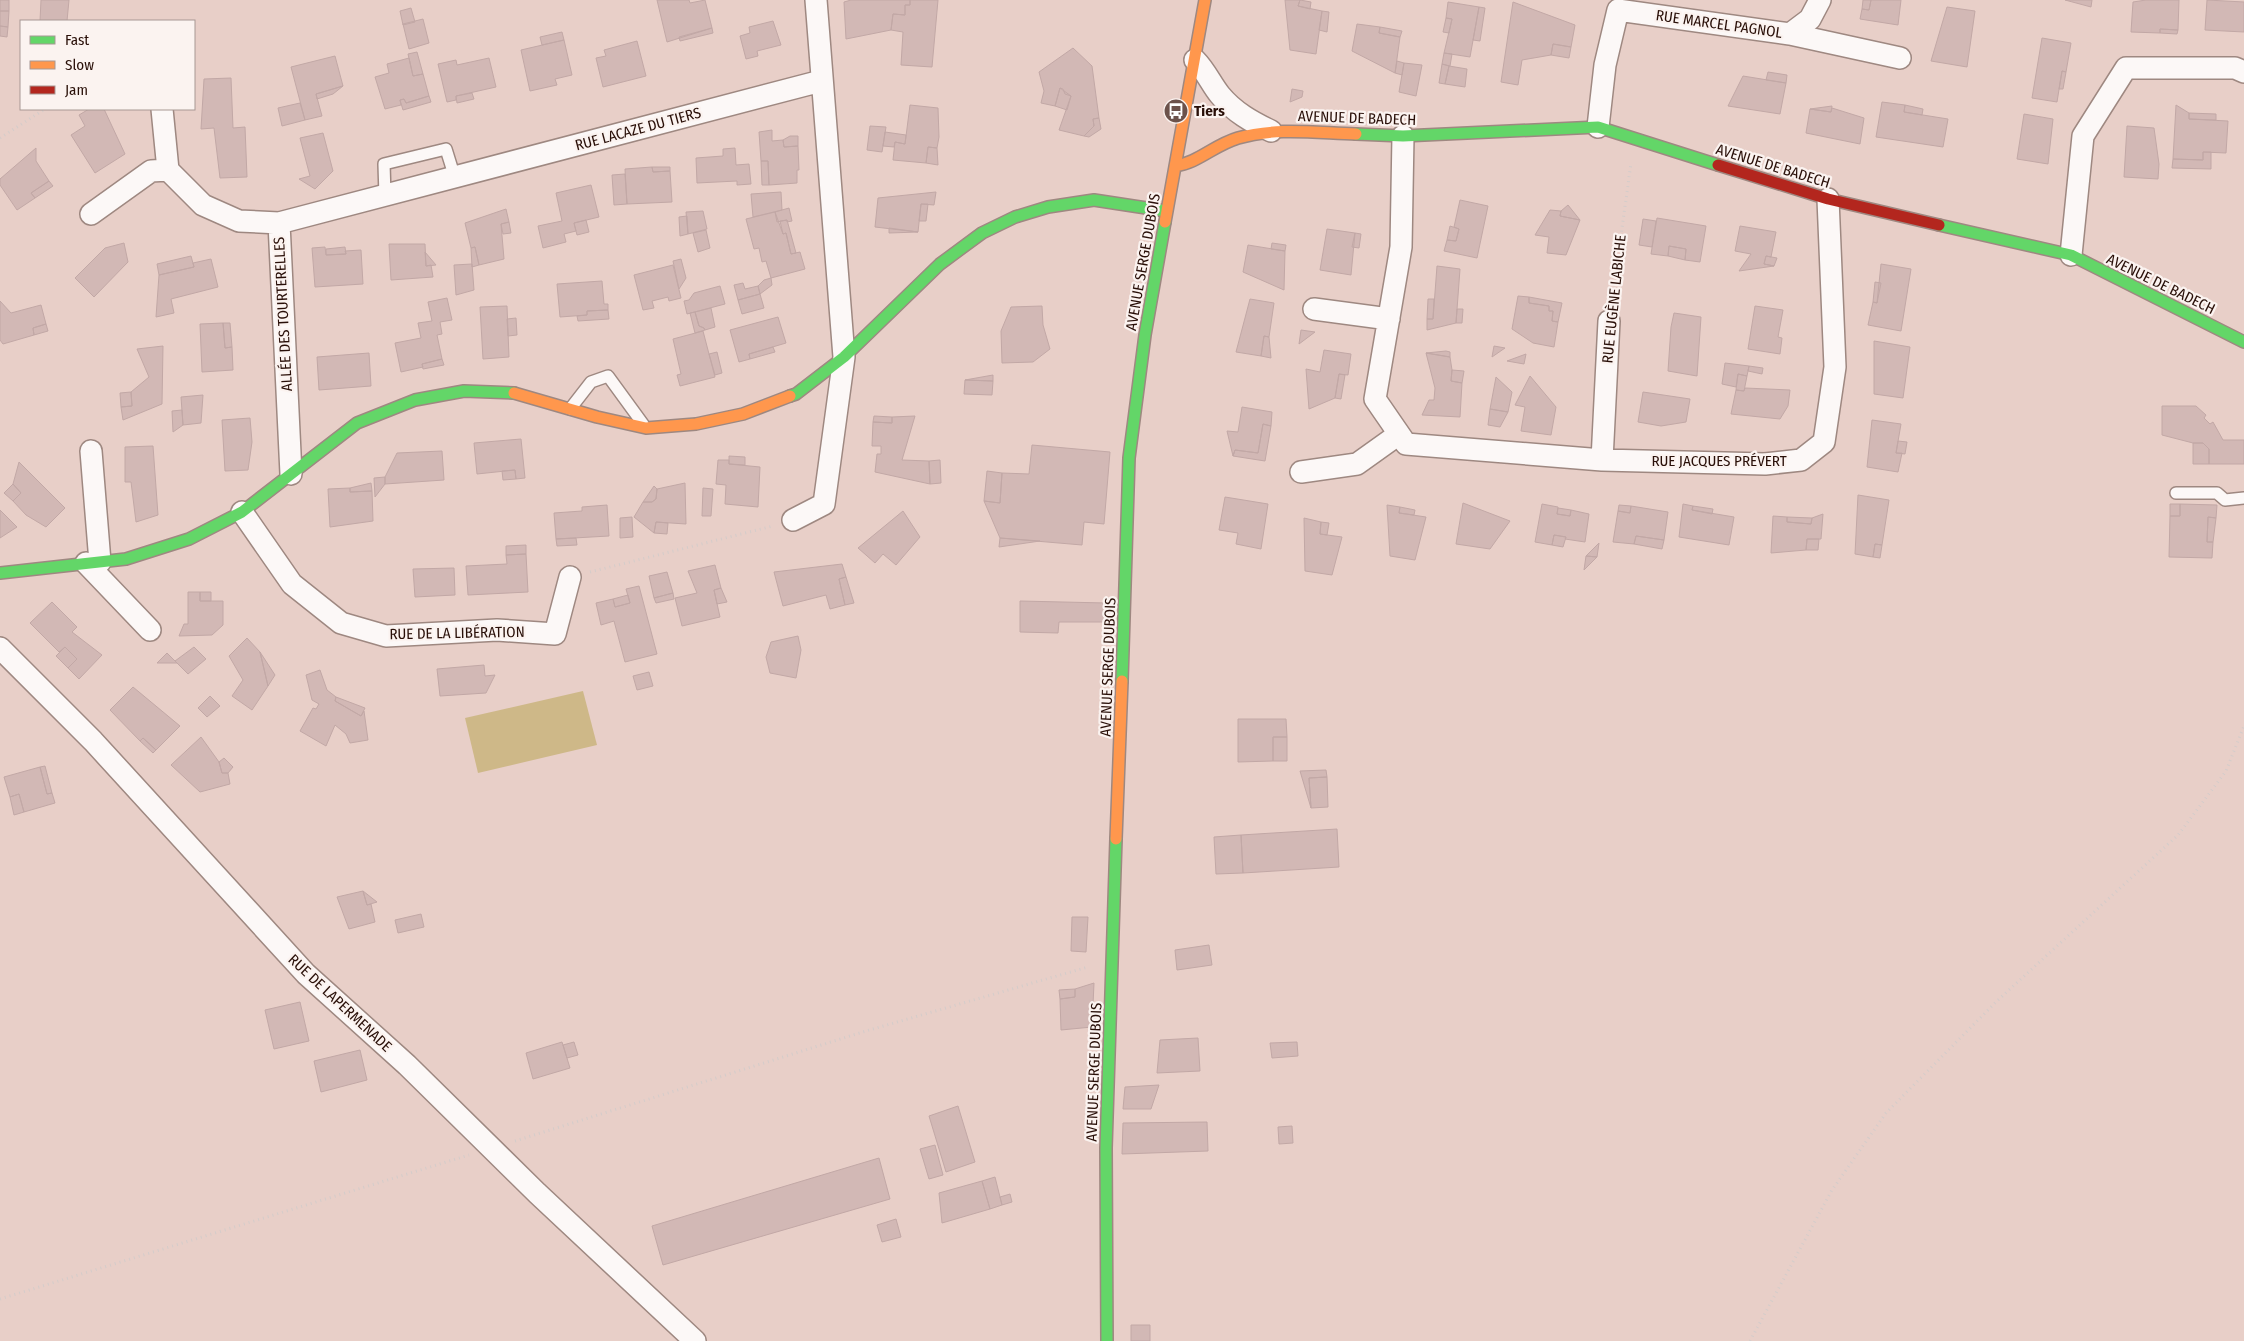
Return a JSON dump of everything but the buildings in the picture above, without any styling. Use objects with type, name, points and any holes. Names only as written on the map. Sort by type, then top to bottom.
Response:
[{"type":"street","points":[[793,520],[824,504],[844,357],[816,0]]},
{"type":"street","name":"AVENUE SERGE DUBOIS","points":[[1107,1341],[1106,1148],[1130,458],[1145,334],[1205,0]]},
{"type":"street","name":"RUE MARCEL PAGNOL","points":[[1790,34],[1810,19],[1820,0]]},
{"type":"street","name":"RUE MARCEL PAGNOL","points":[[1598,127],[1605,66],[1618,5],[1790,34],[1900,58]]},
{"type":"street","points":[[1195,60],[1205,71],[1220,95],[1234,110],[1250,121],[1271,130]]},
{"type":"street","points":[[2071,256],[2083,136],[2126,68],[2235,68],[2244,72]]},
{"type":"street","name":"RUE LACAZE DU TIERS","points":[[279,223],[821,81]]},
{"type":"street","points":[[91,214],[151,171],[168,170],[162,110]]},
{"type":"street","name":"AVENUE DE BADECH","points":[[1174,166],[1189,164],[1214,147],[1238,138],[1271,130],[1403,136],[1598,127],[1828,198],[2032,245],[2071,256],[2244,342]]},
{"type":"street","name":"RUE JACQUES PRÉVERT","points":[[1403,136],[1401,247],[1376,399],[1406,444],[1602,460],[1765,464],[1801,460],[1824,442],[1835,367],[1828,198]]},
{"type":"street","name":"ALLÉE DES TOURTERELLES","points":[[168,170],[203,205],[239,221],[279,223],[290,474]]},
{"type":"street","points":[[0,574],[126,559],[190,539],[242,512],[357,423],[415,400],[464,391],[512,392],[646,428],[696,424],[744,414],[796,394],[844,357],[940,264],[982,233],[1015,217],[1048,207],[1094,200],[1166,210]]},
{"type":"street","points":[[1314,309],[1389,319]]},
{"type":"street","name":"RUE EUGÈNE LABICHE","points":[[1602,460],[1609,321]]},
{"type":"street","points":[[1301,472],[1357,464],[1400,434]]},
{"type":"street","points":[[91,451],[93,562],[150,630]]},
{"type":"street","name":"RUE DE LA LIBÉRATION","points":[[242,512],[292,584],[341,623],[386,636],[497,630],[555,634],[570,577]]},
{"type":"street","name":"RUE DE LAPERMENADE","points":[[0,648],[93,741],[306,974],[406,1065],[695,1341]]},
{"type":"lane","points":[[385,196],[384,164],[446,149],[456,178]]},
{"type":"lane","points":[[570,409],[591,382],[608,376],[646,428]]},
{"type":"lane","points":[[2176,493],[2217,494],[2225,500],[2244,498]]},
{"type":"path","points":[[0,138],[43,110]]},
{"type":"path","name":"RUE EUGÈNE LABICHE","points":[[1609,321],[1634,139]]},
{"type":"path","points":[[570,577],[793,520]]},
{"type":"path","points":[[1750,1341],[1832,1190],[1886,1113],[1997,1001],[2178,835],[2226,771],[2244,726]]},
{"type":"path","points":[[0,1299],[866,1031],[1113,960]]},
{"type":"shaded area","points":[[583,691],[597,745],[478,773],[465,718]]},
{"type":"traffic: fast","points":[[1356,134],[1403,136],[1598,127],[1718,165]]},
{"type":"traffic: fast","points":[[790,396],[796,394],[844,357],[940,264],[982,233],[1015,217],[1048,207],[1094,200],[1166,211]]},
{"type":"traffic: fast","points":[[1122,681],[1129,458],[1145,335],[1165,222]]},
{"type":"traffic: fast","points":[[1939,225],[2071,255],[2244,342]]},
{"type":"traffic: fast","points":[[0,573],[126,559],[189,539],[242,512],[357,423],[415,400],[464,391],[514,393]]},
{"type":"traffic: fast","points":[[1107,1341],[1106,1148],[1116,839]]},
{"type":"traffic: slow","points":[[1165,222],[1205,0]]},
{"type":"traffic: slow","points":[[1175,166],[1199,158],[1229,141],[1252,135],[1282,132],[1356,134]]},
{"type":"traffic: slow","points":[[514,393],[597,417],[646,428],[696,424],[743,414],[790,396]]},
{"type":"traffic: slow","points":[[1116,839],[1122,681]]},
{"type":"traffic: jam","points":[[1718,165],[1828,199],[1939,225]]},
{"type":"place","name":"Tiers","points":[[1176,111]]}]
